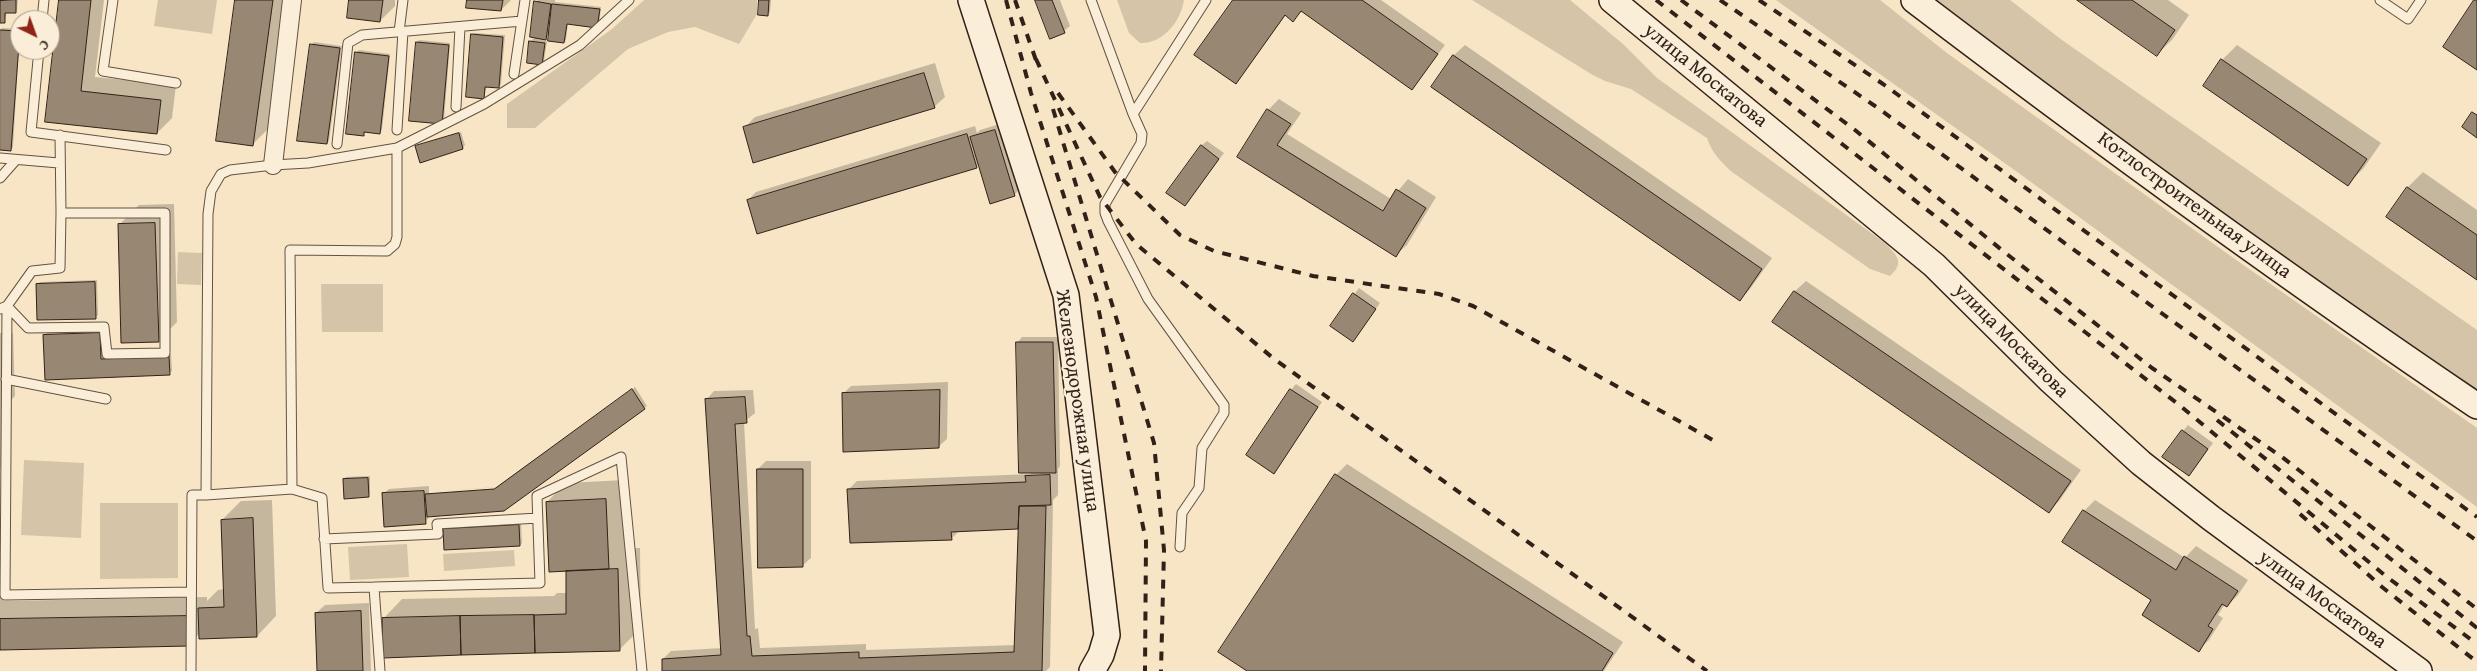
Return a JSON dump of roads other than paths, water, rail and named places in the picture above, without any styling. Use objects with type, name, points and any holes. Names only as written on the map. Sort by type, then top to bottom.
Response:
[{"type":"main road","name":"Железнодорожная улица","points":[[971,0],[1066,294],[1107,635],[1102,655],[1092,671]]},
{"type":"main road","name":"улица Москатова","points":[[1612,0],[1934,265],[2051,381],[2141,463],[2211,518],[2419,671]]},
{"type":"main road","name":"Котлостроительная улица","points":[[1914,0],[2008,72],[2350,320],[2477,406]]},
{"type":"street","points":[[273,164],[292,0]]},
{"type":"street","name":"Железнодорожная улица","points":[[1106,671],[1107,635]]},
{"type":"lane","points":[[113,0],[104,71],[176,83]]},
{"type":"lane","points":[[397,130],[403,0]]},
{"type":"lane","points":[[514,74],[525,0]]},
{"type":"lane","points":[[206,495],[208,214],[211,191],[222,174],[230,170],[273,164],[308,163],[397,148],[484,104],[580,45],[629,0]]},
{"type":"lane","points":[[1091,0],[1142,134],[1141,143],[1109,196],[1105,213],[1148,299],[1224,405],[1224,413],[1202,448],[1199,488],[1182,513],[1180,547]]},
{"type":"lane","points":[[1133,114],[1206,0]]},
{"type":"lane","points":[[2380,0],[2408,19],[2421,0]]},
{"type":"lane","points":[[337,144],[348,43],[362,35],[522,21]]},
{"type":"lane","points":[[456,107],[460,27]]},
{"type":"lane","points":[[38,60],[31,132],[166,150]]},
{"type":"lane","points":[[60,135],[60,268],[32,271],[4,308],[6,379],[2,565],[5,595],[191,592]]},
{"type":"lane","points":[[292,490],[290,250],[387,251],[395,244],[397,237],[397,148]]},
{"type":"lane","points":[[0,158],[16,161],[59,163]]},
{"type":"lane","points":[[0,178],[16,161]]},
{"type":"lane","points":[[4,308],[28,328],[104,327],[107,354],[165,352],[166,214],[61,213]]},
{"type":"lane","points":[[6,379],[106,399]]},
{"type":"lane","points":[[190,671],[192,495],[292,490],[322,498],[328,588],[540,583],[537,496],[621,457],[642,671]]},
{"type":"lane","points":[[324,539],[438,534],[437,524],[538,518]]},
{"type":"lane","points":[[374,587],[380,671]]},
{"type":"railway","points":[[1006,0],[1031,93],[1096,297],[1146,541],[1145,671]]},
{"type":"railway","points":[[1015,0],[1038,66]]},
{"type":"railway","points":[[1656,0],[2178,404],[2387,577],[2477,644]]},
{"type":"railway","points":[[1681,0],[1855,130],[2003,251],[2152,368],[2282,457],[2477,609]]},
{"type":"railway","points":[[1720,0],[1875,106],[2477,541]]},
{"type":"railway","points":[[1759,0],[1883,84],[2477,517]]},
{"type":"railway","points":[[1036,59],[1100,197],[1136,244],[1273,358],[1707,671]]},
{"type":"railway","points":[[1058,93],[1115,172],[1180,235],[1214,251],[1313,276],[1439,294],[1473,306],[1720,444]]},
{"type":"railway","points":[[1053,109],[1154,443],[1164,550],[1161,671]]},
{"type":"railway","points":[[2217,420],[2477,628]]},
{"type":"railway","points":[[2300,514],[2382,587],[2477,662]]}]
